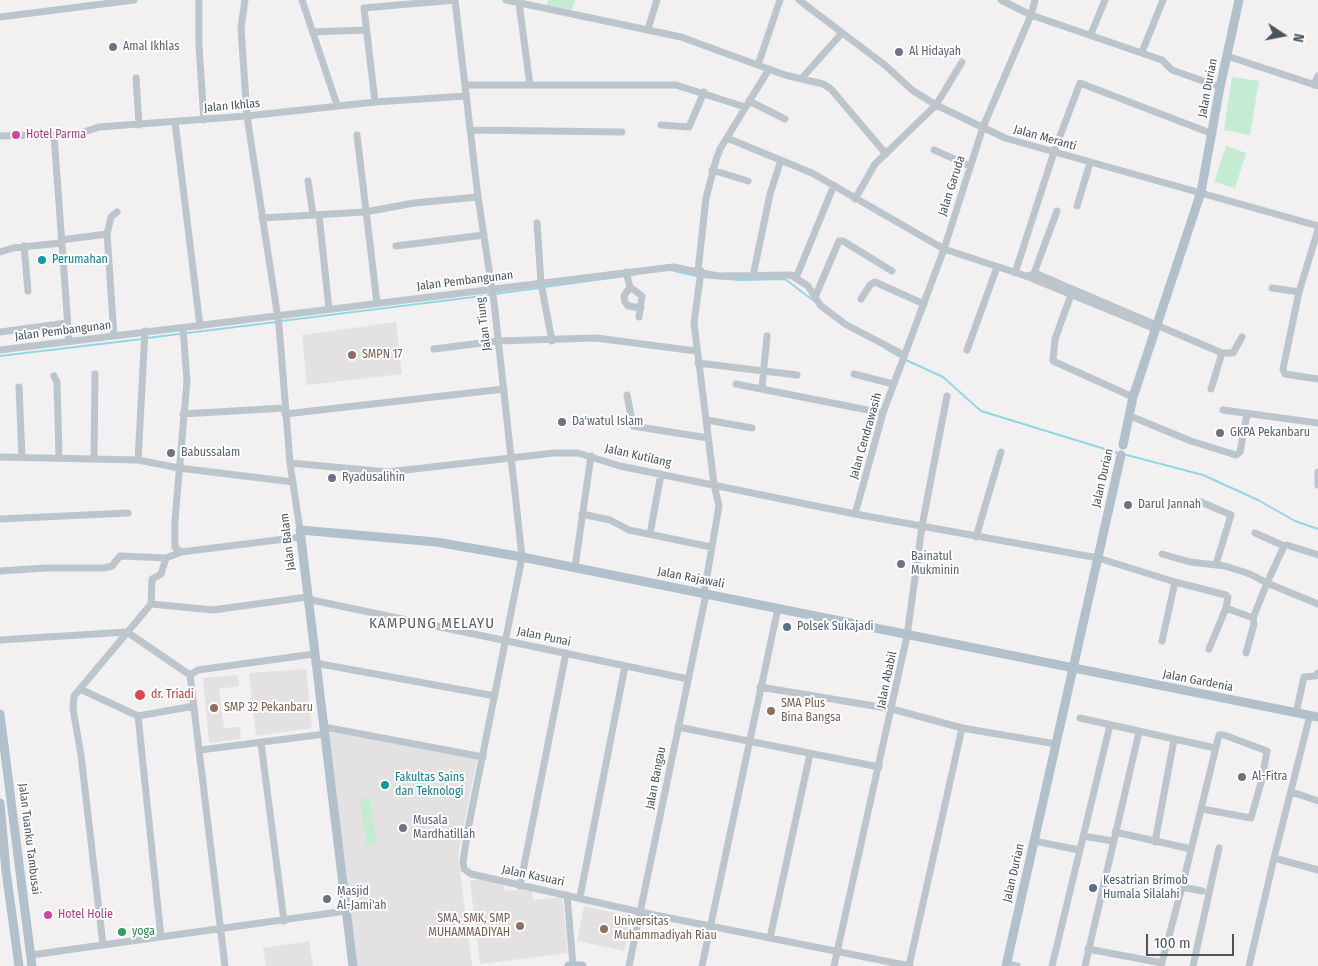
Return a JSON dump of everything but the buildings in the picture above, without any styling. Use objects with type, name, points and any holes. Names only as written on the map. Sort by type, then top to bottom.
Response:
[{"type":"main road","name":"Jalan Durian","points":[[1123,445],[1134,397],[1201,192],[1220,87],[1239,0]]},
{"type":"main road","name":"Jalan Durian","points":[[1006,965],[1121,455]]},
{"type":"main road","name":"Jalan Rajawali","points":[[301,534],[436,542],[522,557],[1073,669]]},
{"type":"main road","name":"Jalan Balam","points":[[301,534],[307,598],[353,966]]},
{"type":"main road","name":"Jalan Gardenia","points":[[1073,669],[1314,716]]},
{"type":"main road","name":"Jalan Tuanku Tambusai","points":[[0,714],[32,966]]},
{"type":"main road","name":"Jalan Tuanku Tambusai","points":[[0,803],[3,871],[20,966]]},
{"type":"main road","points":[[3,871],[20,869]]},
{"type":"street","points":[[0,17],[134,0]]},
{"type":"street","points":[[199,0],[199,47],[204,120]]},
{"type":"street","name":"Jalan Balam","points":[[244,0],[241,28],[247,116],[278,319],[290,463],[301,534]]},
{"type":"street","points":[[302,0],[337,106]]},
{"type":"street","points":[[374,102],[364,11],[366,7],[455,0]]},
{"type":"street","name":"Jalan Tiung","points":[[455,0],[478,197],[494,302],[522,557]]},
{"type":"street","points":[[506,0],[681,37],[785,75],[816,81],[831,89],[886,154]]},
{"type":"street","points":[[648,29],[657,0]]},
{"type":"street","points":[[758,65],[780,0]]},
{"type":"street","name":"Jalan Meranti","points":[[799,0],[886,66],[912,90],[936,105],[1005,138],[1318,226]]},
{"type":"street","points":[[1001,0],[1031,15],[1142,52],[1162,60],[1172,70],[1220,87]]},
{"type":"street","name":"Jalan Garuda","points":[[900,366],[944,249],[983,127],[1036,0]]},
{"type":"street","points":[[1092,34],[1105,0]]},
{"type":"street","points":[[1142,52],[1163,0]]},
{"type":"street","points":[[519,3],[530,85]]},
{"type":"street","points":[[313,32],[366,30]]},
{"type":"street","points":[[802,78],[842,33]]},
{"type":"street","points":[[1227,56],[1316,85],[1318,76]]},
{"type":"street","points":[[855,199],[875,164],[936,105],[962,62]]},
{"type":"street","name":"Jalan Bangau","points":[[629,966],[705,593],[718,511],[696,351],[694,323],[700,285],[700,240],[712,170],[720,149],[769,69]]},
{"type":"street","points":[[136,78],[139,124]]},
{"type":"street","points":[[1015,273],[1054,152],[1082,82],[1212,134]]},
{"type":"street","points":[[465,85],[676,85],[747,104],[785,119]]},
{"type":"street","points":[[661,125],[690,126],[704,92]]},
{"type":"street","name":"Jalan Ikhlas","points":[[0,136],[78,134],[98,127],[204,120],[374,102],[466,96]]},
{"type":"street","points":[[175,122],[200,326]]},
{"type":"street","points":[[471,130],[622,132]]},
{"type":"street","points":[[54,135],[69,341]]},
{"type":"street","points":[[357,135],[376,303]]},
{"type":"street","points":[[727,138],[812,173],[944,249],[1015,273],[1031,276],[1153,328],[1158,327],[1222,353],[1233,353],[1242,337]]},
{"type":"street","points":[[934,150],[970,166]]},
{"type":"street","points":[[752,276],[770,194],[781,160]]},
{"type":"street","points":[[1077,206],[1090,163]]},
{"type":"street","points":[[712,170],[748,181]]},
{"type":"street","points":[[308,181],[316,215],[329,309]]},
{"type":"street","points":[[834,185],[796,278],[808,286],[824,308],[845,324],[904,356]]},
{"type":"street","points":[[262,218],[365,212],[414,203],[478,197]]},
{"type":"street","points":[[1031,276],[1057,211]]},
{"type":"street","points":[[114,336],[107,234],[111,217],[117,212]]},
{"type":"street","points":[[537,223],[542,288],[552,341]]},
{"type":"street","points":[[1318,230],[1298,292],[1283,372],[1285,374],[1318,379]]},
{"type":"street","points":[[0,252],[24,246],[107,234]]},
{"type":"street","points":[[396,246],[484,234]]},
{"type":"street","points":[[815,297],[839,241],[892,272]]},
{"type":"street","points":[[24,246],[28,291]]},
{"type":"street","name":"Jalan Pembangunan","points":[[0,350],[145,332],[278,319],[329,309],[376,303],[628,279],[668,267],[718,276],[752,276],[783,273],[796,278]]},
{"type":"street","points":[[967,350],[997,267]]},
{"type":"street","points":[[628,279],[624,296],[625,302],[628,306],[641,308]]},
{"type":"street","points":[[628,279],[642,296],[639,317]]},
{"type":"street","points":[[862,299],[870,285],[875,282],[924,304]]},
{"type":"street","points":[[1272,288],[1298,292]]},
{"type":"street","points":[[1072,292],[1056,339],[1052,361],[1134,397]]},
{"type":"street","points":[[0,332],[67,323]]},
{"type":"street","points":[[181,552],[175,547],[174,536],[187,382],[183,328]]},
{"type":"street","points":[[138,460],[145,332]]},
{"type":"street","points":[[762,388],[766,336]]},
{"type":"street","points":[[434,349],[497,341],[552,341],[596,338],[696,351]]},
{"type":"street","points":[[1211,389],[1222,353]]},
{"type":"street","points":[[698,363],[797,375]]},
{"type":"street","name":"Jalan Cendrawasih","points":[[855,514],[883,413],[900,366]]},
{"type":"street","points":[[94,458],[95,374]]},
{"type":"street","points":[[854,374],[893,384]]},
{"type":"street","points":[[54,376],[57,382],[59,457]]},
{"type":"street","points":[[736,384],[883,413]]},
{"type":"street","points":[[19,387],[22,457]]},
{"type":"street","points":[[183,414],[285,411],[504,389]]},
{"type":"street","points":[[627,395],[633,426],[708,438]]},
{"type":"street","name":"Jalan Ababil","points":[[834,966],[907,636],[922,526],[947,396]]},
{"type":"street","points":[[1223,410],[1318,423]]},
{"type":"street","points":[[1130,416],[1191,441],[1236,455],[1240,452],[1247,414]]},
{"type":"street","points":[[707,420],[752,428]]},
{"type":"street","name":"Jalan Durian","points":[[1121,455],[1123,445]]},
{"type":"street","points":[[976,538],[1001,452]]},
{"type":"street","name":"Jalan Kutilang","points":[[290,463],[388,472],[554,453],[578,453],[620,466],[855,514],[976,538],[1098,558],[1175,582],[1226,595],[1228,599],[1226,608]]},
{"type":"street","points":[[575,567],[591,456]]},
{"type":"street","points":[[0,458],[59,457],[138,460],[179,468],[293,482]]},
{"type":"street","points":[[1318,472],[1318,485]]},
{"type":"street","points":[[650,534],[662,474]]},
{"type":"street","points":[[1201,502],[1231,515],[1216,564]]},
{"type":"street","points":[[0,519],[128,514]]},
{"type":"street","points":[[582,514],[607,519],[626,529],[711,547]]},
{"type":"street","points":[[1255,533],[1284,546],[1288,545],[1318,556]]},
{"type":"street","points":[[0,571],[46,568],[104,568],[112,566],[120,556],[166,558],[181,552],[301,534]]},
{"type":"street","points":[[1246,653],[1254,624],[1253,618],[1284,546]]},
{"type":"street","points":[[1162,554],[1190,562],[1216,564],[1250,574],[1318,604]]},
{"type":"street","name":"Jalan Kasuari","points":[[522,557],[468,829],[463,862],[464,869],[471,874],[520,886],[907,966]]},
{"type":"street","points":[[102,944],[81,755],[73,709],[74,696],[151,604],[152,579],[161,574],[166,558]]},
{"type":"street","points":[[1162,641],[1175,582]]},
{"type":"street","name":"Jalan Punai","points":[[151,604],[213,610],[307,598],[688,679]]},
{"type":"street","points":[[702,966],[778,608]]},
{"type":"street","points":[[1209,649],[1226,608],[1253,618]]},
{"type":"street","points":[[0,640],[127,632],[190,675],[224,966]]},
{"type":"street","points":[[520,886],[566,654]]},
{"type":"street","points":[[190,675],[198,670],[315,658],[495,696]]},
{"type":"street","points":[[580,897],[625,666]]},
{"type":"street","points":[[1296,713],[1304,677],[1318,674]]},
{"type":"street","points":[[760,687],[892,709],[962,728],[1056,744]]},
{"type":"street","points":[[80,690],[138,716],[194,706]]},
{"type":"street","points":[[138,716],[161,937]]},
{"type":"street","points":[[1249,966],[1274,858],[1314,716]]},
{"type":"street","points":[[1080,718],[1215,748]]},
{"type":"street","points":[[1052,966],[1110,725]]},
{"type":"street","points":[[678,727],[879,767]]},
{"type":"street","points":[[907,966],[962,728]]},
{"type":"street","points":[[200,750],[262,743],[325,731],[483,757]]},
{"type":"street","points":[[1085,966],[1139,732]]},
{"type":"street","points":[[1088,949],[1161,964],[1202,809],[1219,736],[1224,735],[1266,749],[1268,754],[1250,818],[1243,819],[1202,809]]},
{"type":"street","points":[[1155,842],[1174,740]]},
{"type":"street","points":[[262,743],[284,921]]},
{"type":"street","points":[[770,938],[810,754]]},
{"type":"street","points":[[1292,792],[1318,801]]},
{"type":"street","points":[[1115,832],[1191,849]]},
{"type":"street","points":[[1082,836],[1113,840]]},
{"type":"street","points":[[1034,841],[1079,850]]},
{"type":"street","points":[[1193,966],[1206,892],[1219,848]]},
{"type":"street","points":[[1274,858],[1318,870]]},
{"type":"street","points":[[1182,887],[1206,892]]},
{"type":"street","points":[[567,895],[577,966]]},
{"type":"street","points":[[31,955],[346,911]]},
{"type":"street","points":[[1006,965],[1018,966]]},
{"type":"shaded area","name":"SMPN 17","points":[[396,322],[402,374],[307,385],[302,335]]},
{"type":"shaded area","points":[[306,669],[312,728],[256,736],[249,673]]},
{"type":"shaded area","name":"SMP 32 Pekanbaru","points":[[238,675],[239,686],[219,689],[224,728],[240,727],[241,739],[209,743],[203,678]]},
{"type":"shaded area","points":[[329,732],[477,759],[458,855],[472,966],[357,966]]},
{"type":"shaded area","name":"SMA, SMK, SMP MUHAMMADIYAH","points":[[493,878],[503,883],[505,891],[532,889],[533,900],[562,897],[568,953],[480,964],[470,881]]},
{"type":"shaded area","name":"Universitas Muhammadiyah Riau","points":[[584,906],[632,917],[624,951],[577,941]]},
{"type":"shaded area","points":[[309,941],[313,966],[266,966],[263,948]]},
{"type":"green space","points":[[548,0],[575,0],[572,10],[546,6]]},
{"type":"green space","points":[[1232,77],[1259,81],[1250,135],[1224,130]]},
{"type":"green space","points":[[1226,146],[1246,153],[1235,188],[1214,182]]},
{"type":"green space","points":[[371,798],[373,821],[363,823],[360,799]]},
{"type":"green space","points":[[374,823],[377,844],[366,846],[363,824]]},
{"type":"waterway","points":[[670,270],[697,276]]},
{"type":"waterway","points":[[544,287],[633,275]]},
{"type":"waterway","points":[[702,277],[740,280],[785,279],[814,301]]},
{"type":"waterway","points":[[494,294],[539,288]]},
{"type":"waterway","points":[[281,321],[490,295]]},
{"type":"waterway","points":[[147,338],[276,322]]},
{"type":"waterway","points":[[0,356],[142,339]]},
{"type":"waterway","points":[[886,349],[902,358]]},
{"type":"waterway","points":[[906,360],[943,377],[981,411],[1118,453]]},
{"type":"waterway","points":[[1123,454],[1203,475],[1258,500],[1295,521],[1318,529]]},
{"type":"place","name":"Amal Ikhlas","points":[[113,47]]},
{"type":"place","name":"Al Hidayah","points":[[899,52]]},
{"type":"place","name":"Hotel Parma","points":[[16,135]]},
{"type":"place","name":"Perumahan","points":[[42,260]]},
{"type":"place","name":"SMPN 17","points":[[352,355]]},
{"type":"place","name":"Da'watul Islam","points":[[562,422]]},
{"type":"place","name":"GKPA Pekanbaru","points":[[1220,433]]},
{"type":"place","name":"Babussalam","points":[[171,453]]},
{"type":"place","name":"Ryadusalihin","points":[[332,478]]},
{"type":"place","name":"Darul Jannah","points":[[1128,505]]},
{"type":"place","name":"Bainatul Mukminin","points":[[901,564]]},
{"type":"place","name":"Polsek Sukajadi","points":[[787,627]]},
{"type":"place","name":"dr. Triadi","points":[[140,695]]},
{"type":"place","name":"SMP 32 Pekanbaru","points":[[214,708]]},
{"type":"place","name":"SMA Plus Bina Bangsa","points":[[771,711]]},
{"type":"place","name":"Al-Fitra","points":[[1242,777]]},
{"type":"place","name":"Fakultas Sains dan Teknologi","points":[[385,785]]},
{"type":"place","name":"Musala Mardhatillah","points":[[403,828]]},
{"type":"place","name":"Kesatrian Brimob Humala Silalahi","points":[[1093,888]]},
{"type":"place","name":"Masjid Al-Jami'ah","points":[[327,899]]},
{"type":"place","name":"Hotel Holie","points":[[48,915]]},
{"type":"place","name":"SMA, SMK, SMP MUHAMMADIYAH","points":[[520,926]]},
{"type":"place","name":"Universitas Muhammadiyah Riau","points":[[604,929]]},
{"type":"place","name":"yoga","points":[[122,932]]},
{"type":"district","name":"KAMPUNG MELAYU","points":[[432,624]]}]
